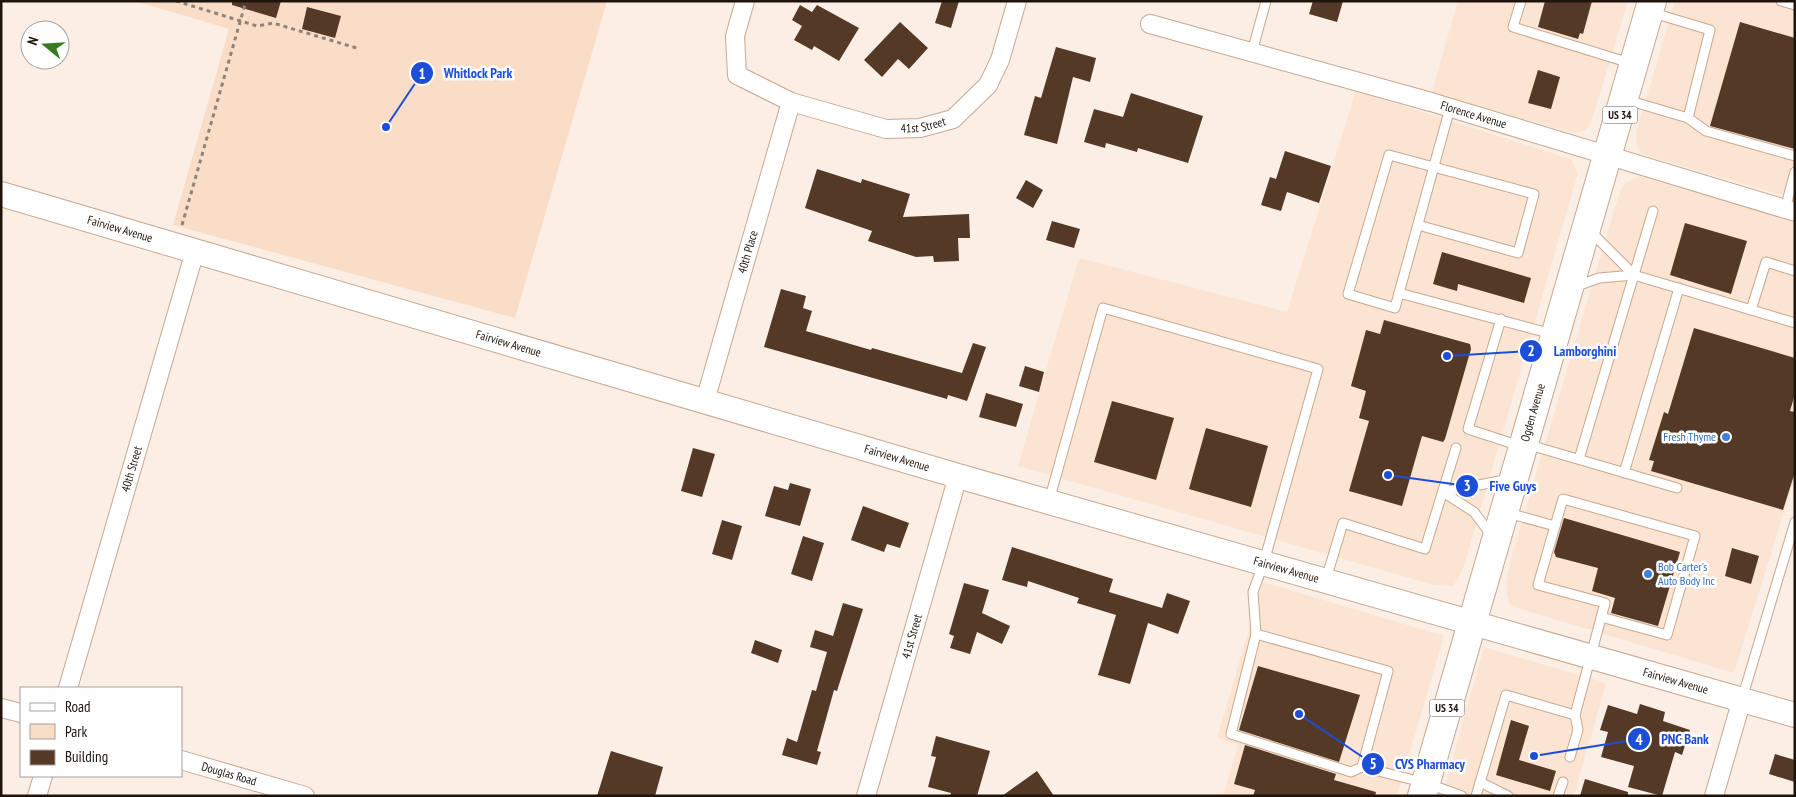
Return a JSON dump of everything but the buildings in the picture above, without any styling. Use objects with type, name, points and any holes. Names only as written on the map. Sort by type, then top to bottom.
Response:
[{"type":"main road","name":"Ogden Avenue","points":[[1424,789],[1495,539],[1651,7]]},
{"type":"street","name":"41st Street","points":[[745,1],[735,36],[737,75],[791,102],[886,129],[909,130],[953,119],[979,96],[995,72],[1017,1]]},
{"type":"street","name":"Florence Avenue","points":[[1150,24],[1450,108],[1608,157],[1790,210]]},
{"type":"street","name":"40th Place","points":[[705,401],[791,102]]},
{"type":"street","name":"Fairview Avenue","points":[[1,194],[958,476],[1472,621],[1795,715]]},
{"type":"street","name":"40th Street","points":[[68,687],[195,251]]},
{"type":"street","name":"41st Street","points":[[866,796],[958,476]]},
{"type":"street","points":[[1714,796],[1742,699]]},
{"type":"street","points":[[1,708],[20,713]]},
{"type":"street","name":"Douglas Road","points":[[182,760],[305,796]]},
{"type":"street","points":[[37,796],[43,777]]},
{"type":"lane","points":[[1252,52],[1266,1]]},
{"type":"lane","points":[[1521,1],[1513,27],[1634,64]]},
{"type":"lane","points":[[1781,1],[1795,5]]},
{"type":"lane","points":[[1651,7],[1710,30],[1688,118]]},
{"type":"lane","points":[[1625,99],[1688,118],[1706,131],[1795,156]]},
{"type":"lane","points":[[1418,225],[1518,253],[1534,194],[1434,166],[1389,155],[1348,294],[1395,308],[1418,225],[1434,166],[1450,108]]},
{"type":"lane","points":[[1790,210],[1795,172]]},
{"type":"lane","points":[[1579,459],[1653,211]]},
{"type":"lane","points":[[1587,228],[1634,275]]},
{"type":"lane","points":[[1752,310],[1766,262],[1795,271]]},
{"type":"lane","points":[[1569,288],[1599,278],[1634,275],[1795,323]]},
{"type":"lane","points":[[1624,473],[1679,288]]},
{"type":"lane","points":[[1399,293],[1556,335]]},
{"type":"lane","points":[[1049,501],[1103,308],[1318,368],[1264,562],[1253,592],[1256,634],[1231,734],[1351,772],[1362,767],[1424,789],[1461,795]]},
{"type":"lane","points":[[1501,319],[1468,430],[1579,459],[1676,488]]},
{"type":"lane","points":[[1326,580],[1343,523],[1425,548],[1456,448]]},
{"type":"lane","points":[[1443,492],[1513,478]]},
{"type":"lane","points":[[1443,492],[1474,512],[1495,539]]},
{"type":"lane","points":[[1570,757],[1578,730],[1575,715],[1590,655],[1601,617],[1605,604],[1538,585],[1563,498],[1695,536],[1667,635],[1601,617]]},
{"type":"lane","points":[[1503,512],[1555,526]]},
{"type":"lane","points":[[1742,699],[1795,522]]},
{"type":"lane","points":[[1256,634],[1388,671],[1362,767]]},
{"type":"lane","points":[[1476,796],[1506,695],[1575,715]]},
{"type":"lane","points":[[1480,782],[1508,796]]},
{"type":"lane","points":[[1558,796],[1562,782]]},
{"type":"path","points":[[176,1],[258,26],[273,23],[360,48]]},
{"type":"path","points":[[182,225],[246,1]]},
{"type":"shaded area","points":[[1458,1],[1628,1],[1590,126],[1584,131],[1574,133],[1431,95]]},
{"type":"shaded area","points":[[1675,1],[1795,1],[1795,199],[1641,153],[1637,145],[1636,133]]},
{"type":"shaded area","points":[[1356,91],[1571,159],[1578,173],[1463,569],[1453,586],[1434,585],[1018,466],[1079,258],[1287,312]]},
{"type":"shaded area","points":[[1638,176],[1795,222],[1795,476],[1734,673],[1514,607],[1509,603],[1507,595],[1506,583],[1511,559],[1620,191],[1626,183]]},
{"type":"shaded area","points":[[1263,582],[1444,636],[1397,796],[1223,796],[1238,745],[1217,738]]},
{"type":"shaded area","points":[[1484,647],[1606,683],[1574,796],[1442,796]]},
{"type":"green space","points":[[135,1],[607,1],[515,318],[173,225],[229,29]]},
{"type":"place","name":"Whitlock Park","points":[[386,127]]},
{"type":"place","name":"Lamborghini","points":[[1447,356]]},
{"type":"place","name":"Fresh Thyme","points":[[1726,437]]},
{"type":"place","name":"Five Guys","points":[[1388,475]]},
{"type":"place","name":"Bob Carter's Auto Body Inc","points":[[1648,574]]},
{"type":"place","name":"CVS Pharmacy","points":[[1299,714]]},
{"type":"place","name":"PNC Bank","points":[[1534,756]]}]
